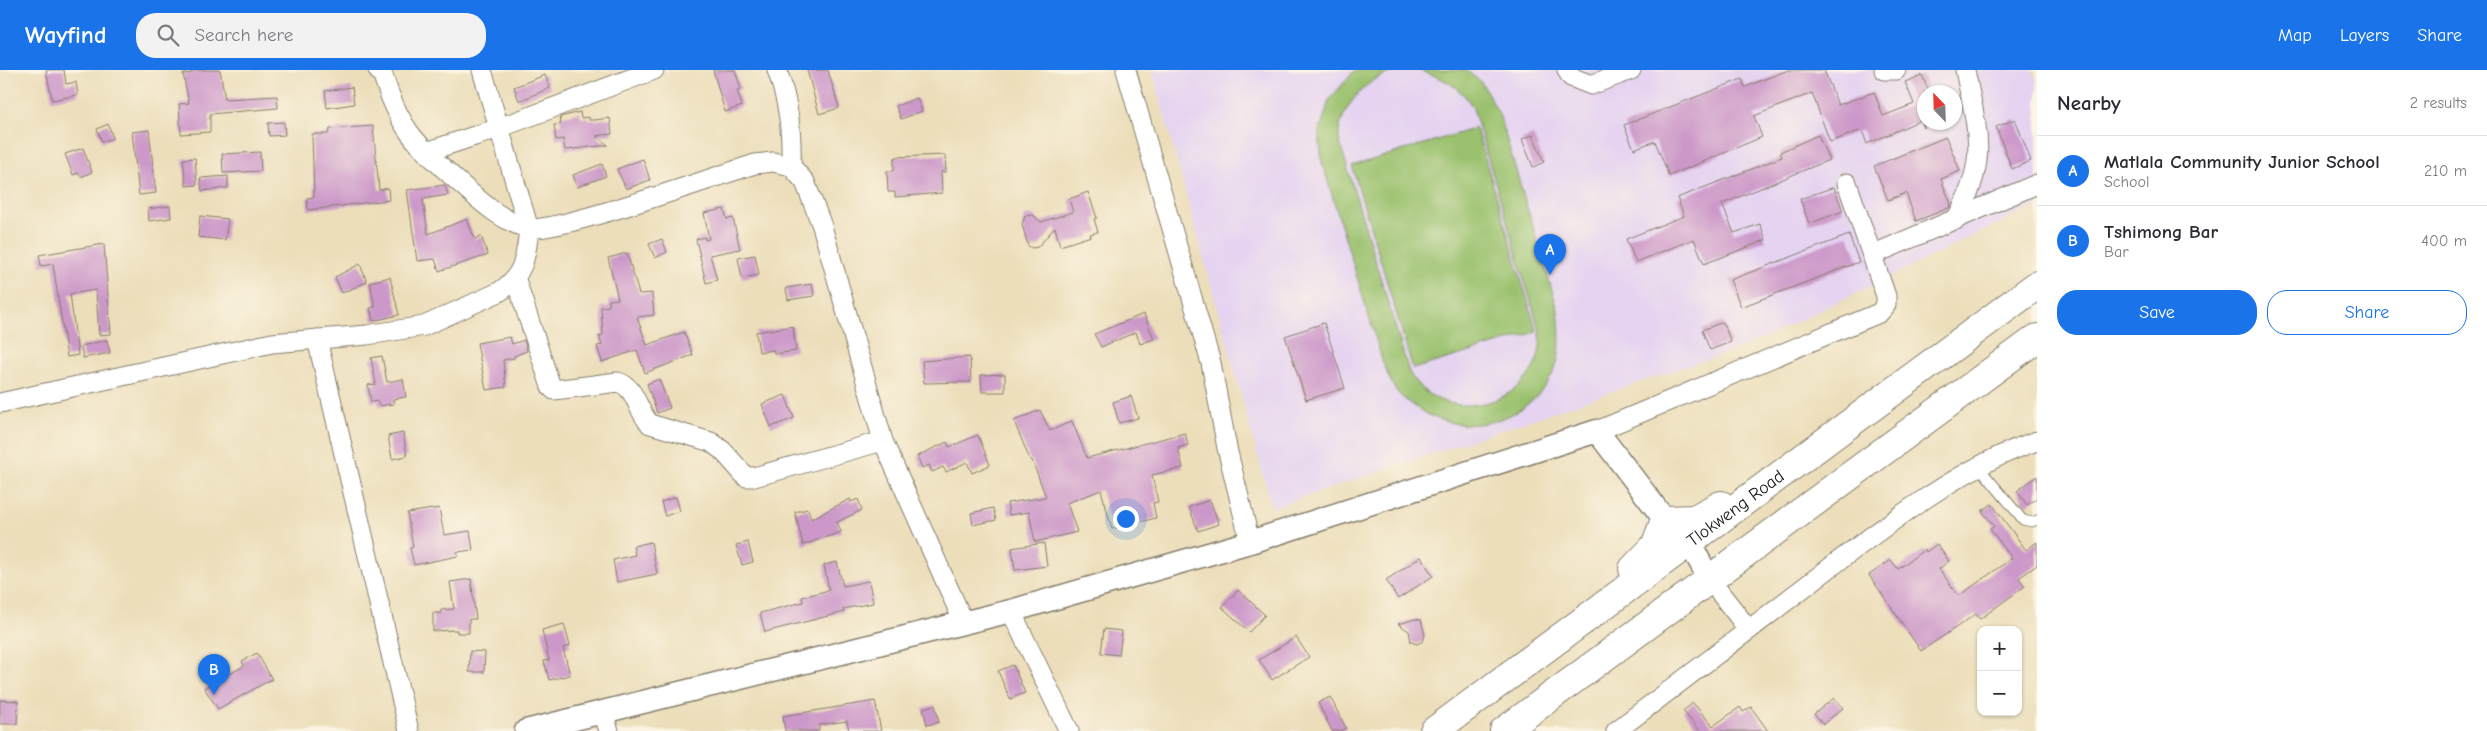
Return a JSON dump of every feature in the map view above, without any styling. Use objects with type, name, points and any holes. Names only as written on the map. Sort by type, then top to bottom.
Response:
[{"type":"main road","name":"Tlokweng Road","points":[[1434,731],[2037,285]]},
{"type":"main road","points":[[1504,731],[2037,338]]},
{"type":"main road","points":[[1584,620],[1649,554],[1660,537],[1665,520],[1685,521],[1703,516],[1749,487],[1790,468]]},
{"type":"street","points":[[378,70],[383,76],[400,120],[411,137],[496,214],[529,229],[547,228],[584,218],[756,164],[773,162],[791,166],[805,182],[822,226],[883,441],[964,623]]},
{"type":"street","points":[[0,403],[251,347],[402,331],[424,326],[499,292],[516,280],[527,252],[529,229],[482,70]]},
{"type":"street","points":[[426,152],[499,128],[654,70]]},
{"type":"street","points":[[777,70],[788,100],[792,137],[791,166]]},
{"type":"street","points":[[1126,70],[1211,363],[1227,448],[1250,542]]},
{"type":"street","points":[[1567,70],[1571,78],[1591,86],[1631,70]]},
{"type":"street","points":[[1884,70],[1896,70]]},
{"type":"street","points":[[1956,220],[1967,200],[1976,174],[1978,156],[1979,138],[1965,70]]},
{"type":"street","points":[[526,731],[606,722],[1011,610],[1250,542],[1597,431],[1879,314],[1886,300],[1847,183]]},
{"type":"street","points":[[1872,255],[2037,184]]},
{"type":"street","points":[[516,280],[551,387],[554,390],[618,382],[625,384],[644,418],[650,424],[711,442],[723,451],[746,477],[754,477],[883,441]]},
{"type":"street","points":[[317,339],[410,731]]},
{"type":"street","points":[[1597,431],[1665,520],[1689,542],[1710,580],[1749,630]]},
{"type":"street","points":[[1616,731],[1914,507],[1979,467],[2037,441]]},
{"type":"street","points":[[1011,610],[1069,731]]},
{"type":"lane","points":[[1979,467],[2024,520],[2032,522],[2037,520]]},
{"type":"shaded area","points":[[1152,70],[2032,70],[2037,80],[2037,205],[1749,345],[1272,508]]},
{"type":"green space","points":[[1355,70],[1417,70],[1466,70],[1482,83],[1499,114],[1558,310],[1560,344],[1555,369],[1539,394],[1524,407],[1507,417],[1488,422],[1469,424],[1449,422],[1430,416],[1411,404],[1401,397],[1394,387],[1384,366],[1322,162],[1319,134],[1329,100]],"holes":[[[1417,70],[1442,79],[1456,88],[1473,108],[1540,332],[1538,356],[1528,376],[1511,392],[1490,402],[1468,405],[1445,402],[1425,391],[1409,372],[1339,140],[1342,119],[1347,108],[1371,82],[1393,72]]]},
{"type":"green space","points":[[1476,128],[1537,332],[1413,369],[1352,166]]},
{"type":"building","points":[[46,70],[64,70],[66,84],[76,82],[78,95],[52,100]]},
{"type":"building","points":[[191,70],[220,70],[225,99],[277,96],[278,108],[210,114],[210,132],[181,134],[179,104],[189,103],[183,74],[192,73]]},
{"type":"building","points":[[713,70],[735,70],[741,89],[737,90],[742,106],[725,112]]},
{"type":"building","points":[[807,70],[828,70],[839,108],[819,114]]},
{"type":"building","points":[[1788,70],[1824,70],[1838,105],[1874,92],[1883,116],[1914,104],[1905,82],[1922,75],[1926,85],[1917,85],[1917,122],[1867,144],[1862,130],[1830,142],[1812,93],[1754,116],[1762,137],[1669,176],[1655,141],[1634,149],[1624,125],[1742,79],[1745,87]]},
{"type":"building","points":[[545,75],[550,88],[519,101],[514,87]]},
{"type":"building","points":[[352,87],[354,104],[327,108],[325,91]]},
{"type":"building","points":[[917,98],[922,111],[901,119],[896,106]]},
{"type":"building","points":[[580,112],[581,118],[589,117],[589,120],[610,118],[612,134],[596,136],[608,145],[565,150],[563,139],[556,140],[554,125],[561,124],[560,117]]},
{"type":"building","points":[[2015,119],[2031,161],[2012,169],[1996,127]]},
{"type":"building","points":[[284,122],[285,135],[269,136],[268,123]]},
{"type":"building","points":[[108,124],[113,138],[102,142],[97,129]]},
{"type":"building","points":[[373,126],[379,190],[388,188],[389,200],[308,210],[307,198],[314,197],[312,134],[328,134],[330,129]]},
{"type":"building","points":[[149,130],[156,193],[139,195],[132,132]]},
{"type":"building","points":[[1533,135],[1544,162],[1533,167],[1522,139]]},
{"type":"building","points":[[1818,135],[1829,160],[1722,204],[1734,233],[1760,224],[1766,240],[1704,264],[1694,239],[1636,262],[1626,239],[1684,216],[1677,198],[1782,157],[1780,152]]},
{"type":"building","points":[[1946,137],[1960,171],[1941,179],[1951,204],[1949,208],[1916,221],[1906,193],[1888,200],[1874,166]]},
{"type":"building","points":[[83,148],[92,172],[81,177],[78,173],[73,175],[65,154]]},
{"type":"building","points":[[260,152],[261,171],[223,173],[222,154]]},
{"type":"building","points":[[945,155],[946,172],[941,172],[942,193],[895,197],[895,192],[888,192],[887,171],[894,171],[894,159],[896,157]]},
{"type":"building","points":[[195,158],[197,185],[186,186],[183,159]]},
{"type":"building","points":[[643,159],[650,180],[626,189],[617,169]]},
{"type":"building","points":[[602,164],[606,176],[577,187],[573,175]]},
{"type":"building","points":[[228,176],[228,188],[202,191],[200,178]]},
{"type":"building","points":[[445,185],[448,195],[423,199],[428,234],[467,219],[475,239],[481,236],[488,255],[439,271],[435,259],[417,261],[407,190]]},
{"type":"building","points":[[1834,187],[1843,211],[1809,224],[1800,199]]},
{"type":"building","points":[[1088,192],[1097,218],[1094,219],[1098,232],[1060,246],[1055,227],[1038,247],[1032,248],[1028,246],[1022,224],[1025,216],[1033,215],[1041,222],[1073,212],[1069,199]]},
{"type":"building","points":[[170,206],[171,218],[149,221],[148,209]]},
{"type":"building","points":[[724,209],[727,219],[733,218],[740,249],[710,255],[717,280],[706,283],[696,239],[705,237],[705,240],[709,239],[704,213]]},
{"type":"building","points":[[200,216],[228,219],[225,240],[198,237]]},
{"type":"building","points":[[1849,235],[1859,262],[1741,307],[1730,280]]},
{"type":"building","points":[[662,239],[667,252],[655,258],[649,244]]},
{"type":"building","points":[[104,244],[111,334],[99,335],[96,290],[70,294],[78,355],[67,357],[53,264],[41,266],[39,255]]},
{"type":"building","points":[[627,253],[639,294],[652,293],[654,315],[637,317],[647,345],[684,332],[693,355],[645,373],[637,350],[602,362],[597,346],[602,345],[599,336],[603,335],[601,307],[609,306],[609,300],[618,299],[608,258]]},
{"type":"building","points":[[755,255],[759,275],[742,278],[738,258]]},
{"type":"building","points":[[360,264],[367,282],[342,293],[335,277]]},
{"type":"building","points":[[390,277],[399,315],[373,321],[370,308],[375,307],[370,282]]},
{"type":"building","points":[[812,284],[814,296],[788,300],[786,288]]},
{"type":"building","points":[[1144,314],[1154,339],[1140,344],[1136,332],[1101,347],[1094,334]]},
{"type":"building","points":[[1723,322],[1731,342],[1710,350],[1702,330]]},
{"type":"building","points":[[1324,323],[1345,388],[1306,400],[1285,336]]},
{"type":"building","points":[[793,326],[796,351],[774,354],[774,350],[759,352],[756,332]]},
{"type":"building","points":[[510,337],[512,344],[524,340],[527,351],[514,356],[514,358],[503,360],[506,387],[486,390],[477,343]]},
{"type":"building","points":[[107,340],[110,353],[83,358],[81,346]]},
{"type":"building","points":[[382,356],[387,382],[403,379],[406,397],[393,399],[394,404],[379,406],[378,401],[371,402],[368,385],[376,384],[371,358]]},
{"type":"building","points":[[970,357],[971,382],[924,383],[922,361]]},
{"type":"building","points":[[1005,374],[1005,392],[982,392],[981,375]]},
{"type":"building","points":[[659,379],[670,408],[657,413],[647,384]]},
{"type":"building","points":[[785,395],[794,418],[771,427],[762,404]]},
{"type":"building","points":[[1131,396],[1138,418],[1119,423],[1113,402]]},
{"type":"building","points":[[1040,410],[1050,431],[1072,421],[1087,458],[1185,433],[1188,445],[1178,448],[1183,468],[1152,475],[1158,502],[1153,503],[1156,518],[1112,529],[1101,490],[1067,503],[1077,532],[1035,542],[1029,512],[1009,515],[1007,503],[1046,497],[1014,421]]},
{"type":"building","points":[[403,433],[407,456],[392,459],[388,436]]},
{"type":"building","points":[[978,435],[990,465],[972,473],[967,462],[946,472],[943,467],[932,472],[929,465],[922,468],[917,456],[947,442],[949,447]]},
{"type":"building","points":[[2037,476],[2037,498],[2027,505],[2017,491]]},
{"type":"building","points":[[676,497],[680,511],[665,516],[661,502]]},
{"type":"building","points":[[850,499],[851,502],[858,499],[862,510],[837,522],[841,532],[803,545],[795,512],[808,509],[811,519]]},
{"type":"building","points":[[1210,500],[1219,524],[1198,531],[1189,507]]},
{"type":"building","points":[[1992,504],[2026,550],[2037,542],[2037,565],[2019,578],[2025,586],[1980,619],[1976,614],[1921,651],[1869,575],[1891,560],[1898,569],[1925,549],[1926,552],[1937,544],[1949,561],[1939,569],[1959,596],[2012,558],[1990,529],[1994,526],[1982,511]]},
{"type":"building","points":[[439,508],[444,535],[470,531],[473,550],[457,552],[458,556],[414,565],[410,548],[413,547],[407,513]]},
{"type":"building","points":[[993,508],[996,520],[973,525],[971,513]]},
{"type":"building","points":[[651,542],[657,574],[617,582],[613,560],[635,555],[633,546]]},
{"type":"building","points":[[748,542],[753,562],[742,565],[736,545]]},
{"type":"building","points":[[1044,543],[1047,566],[1015,570],[1012,548]]},
{"type":"building","points":[[1421,557],[1433,576],[1398,599],[1386,580]]},
{"type":"building","points":[[837,562],[843,586],[869,581],[873,603],[843,609],[844,612],[765,632],[760,613],[803,602],[802,597],[829,590],[824,565]]},
{"type":"building","points":[[471,579],[476,619],[469,619],[469,633],[457,633],[457,630],[433,631],[433,613],[454,609],[450,582]]},
{"type":"building","points":[[1238,590],[1265,615],[1249,632],[1222,607]]},
{"type":"building","points":[[1415,619],[1421,620],[1425,635],[1423,641],[1417,644],[1411,642],[1409,631],[1398,624]]},
{"type":"building","points":[[564,624],[570,646],[563,648],[570,675],[549,680],[544,661],[549,660],[542,630]]},
{"type":"building","points":[[1104,629],[1122,631],[1119,655],[1101,653]]},
{"type":"building","points":[[1296,637],[1309,657],[1272,680],[1259,660]]},
{"type":"building","points":[[470,651],[485,652],[484,672],[469,672]]},
{"type":"building","points":[[257,653],[272,679],[218,709],[204,688],[244,666],[242,661]]},
{"type":"building","points":[[1013,665],[1025,693],[1010,699],[998,671]]},
{"type":"building","points":[[1330,697],[1346,728],[1340,731],[1332,731],[1318,703]]},
{"type":"building","points":[[1834,698],[1843,708],[1823,724],[1814,714]]},
{"type":"building","points":[[0,700],[18,701],[17,724],[0,724]]},
{"type":"building","points":[[875,701],[881,731],[849,731],[847,721],[819,725],[819,731],[785,731],[783,716]]},
{"type":"building","points":[[1693,703],[1713,726],[1740,707],[1743,712],[1751,707],[1768,731],[1700,731],[1683,711]]},
{"type":"building","points":[[935,705],[939,722],[927,725],[923,708]]},
{"type":"place","name":"Matlala Community Junior School","points":[[1550,275]]},
{"type":"place","name":"Tshimong Bar","points":[[214,695]]}]
